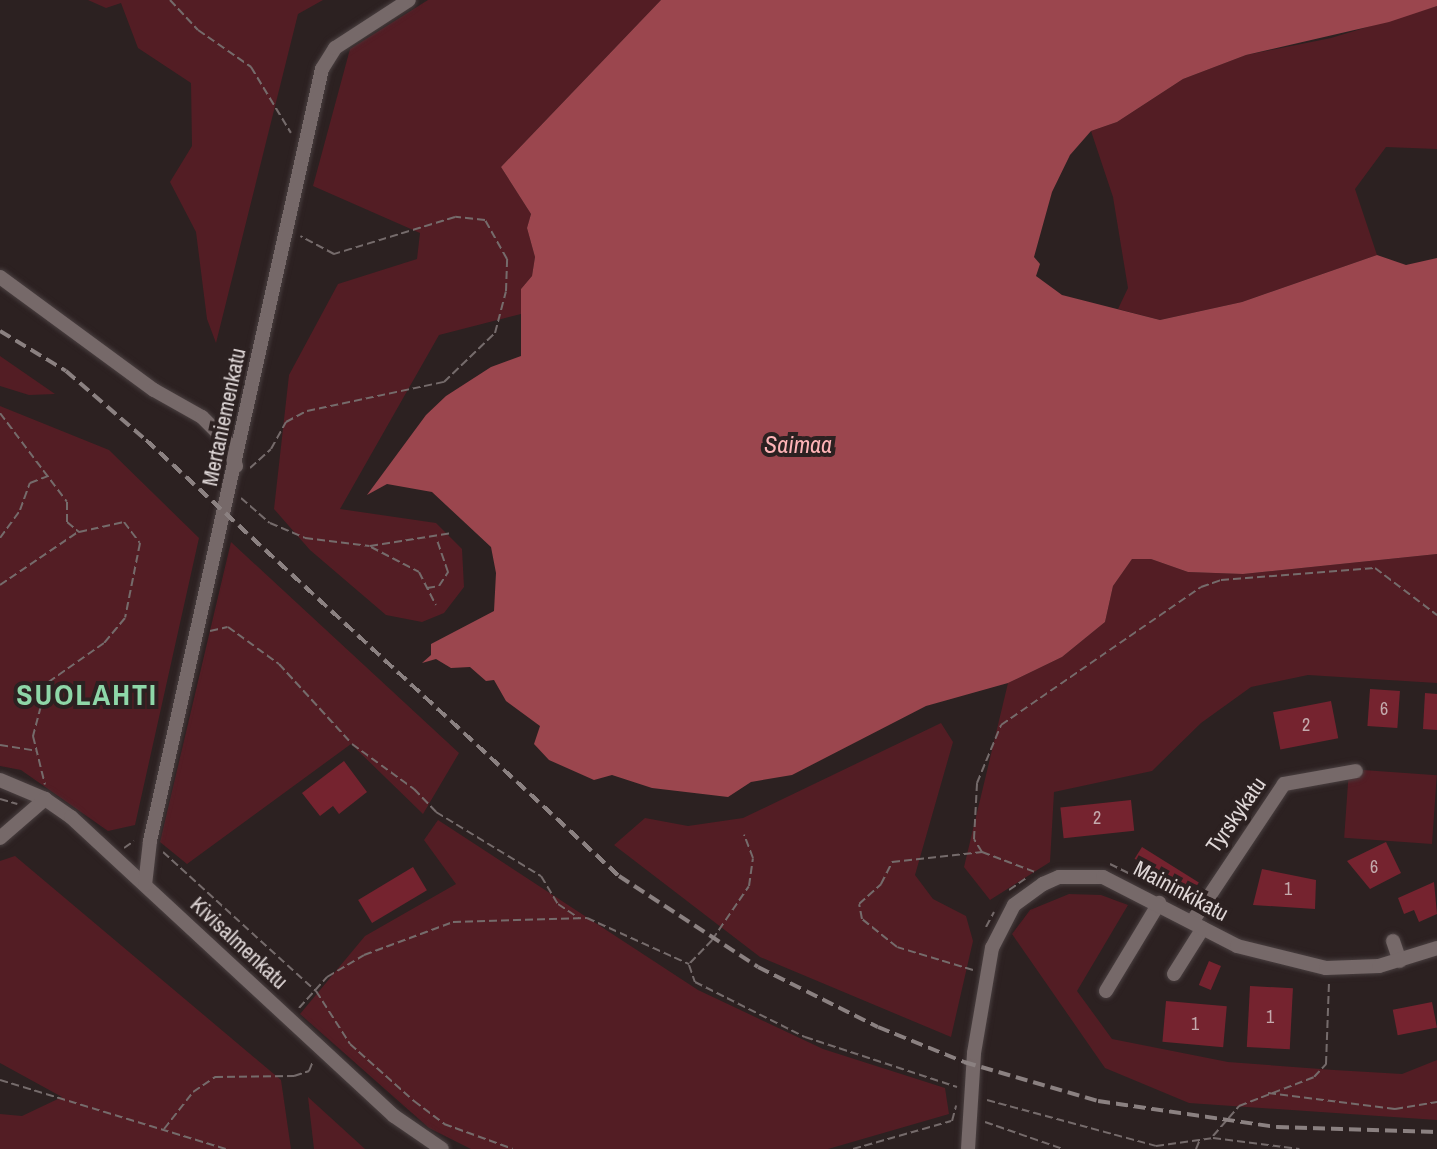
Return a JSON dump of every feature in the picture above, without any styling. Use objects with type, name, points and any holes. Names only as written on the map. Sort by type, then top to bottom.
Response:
[{"type":"street","name":"Mertaniemenkatu","points":[[145,885],[150,841],[234,477],[322,69],[335,48],[409,0]]},
{"type":"street","points":[[0,277],[154,390],[202,417],[226,441],[234,477]]},
{"type":"street","name":"Tyrskykatu","points":[[1174,974],[1198,925],[1284,784],[1349,772]]},
{"type":"street","name":"Kivisalmenkatu","points":[[0,780],[47,800],[111,854],[394,1116],[442,1149]]},
{"type":"street","points":[[0,838],[47,800]]},
{"type":"street","name":"Maininkikatu","points":[[968,1149],[971,1093],[992,948],[1014,905],[1043,884],[1076,876],[1124,884],[1198,925],[1267,955],[1357,974],[1437,948]]},
{"type":"street","points":[[1106,991],[1159,903]]},
{"type":"street","points":[[1393,941],[1400,961]]},
{"type":"path","points":[[170,0],[209,40],[251,67],[304,153]]},
{"type":"path","points":[[287,229],[334,254],[455,217],[485,220],[507,259],[506,291],[495,333],[444,382],[307,411],[286,422],[271,449],[252,468],[234,477],[270,523],[305,538],[370,546],[452,533]]},
{"type":"path","points":[[0,413],[67,502],[67,522],[79,532]]},
{"type":"path","points":[[0,538],[20,510],[30,483],[48,476]]},
{"type":"path","points":[[0,585],[79,532],[124,522],[140,543],[125,618],[104,643],[47,683],[33,736],[47,800]]},
{"type":"path","points":[[427,588],[439,586],[448,572],[436,537]]},
{"type":"path","points":[[370,546],[419,572],[436,605]]},
{"type":"path","points":[[982,852],[974,839],[975,793],[981,763],[1001,725],[1201,587],[1221,580],[1375,568],[1437,615]]},
{"type":"path","points":[[198,634],[228,627],[279,664],[352,744],[414,789],[436,812],[541,876],[558,904],[579,918]]},
{"type":"path","points":[[0,745],[37,751]]},
{"type":"path","points":[[0,799],[34,810]]},
{"type":"path","points":[[689,964],[712,940],[749,886],[753,858],[744,835]]},
{"type":"path","points":[[111,854],[137,838],[150,841],[316,991],[350,1044],[414,1101],[444,1124],[513,1149]]},
{"type":"path","points":[[973,970],[897,947],[862,919],[859,904],[881,884],[892,862],[982,852],[1036,872]]},
{"type":"path","points":[[288,1020],[327,977],[364,955],[453,922],[579,918],[606,922],[689,964],[695,982],[805,1037],[971,1093],[1156,1146],[1213,1138],[1299,1149]]},
{"type":"path","points":[[1213,1138],[1239,1106],[1314,1077],[1326,1064],[1331,968]]},
{"type":"path","points":[[163,1130],[193,1092],[215,1077],[252,1073],[274,1078],[309,1071],[314,1044]]},
{"type":"path","points":[[0,1080],[226,1149]]},
{"type":"path","points":[[1266,1093],[1395,1109],[1437,1102]]},
{"type":"path","points":[[1196,1149],[1200,1139]]},
{"type":"shaded area","points":[[88,0],[323,0],[298,14],[216,343],[207,319],[196,232],[170,182],[192,146],[191,83],[138,48],[121,3],[106,8]]},
{"type":"shaded area","points":[[428,0],[661,0],[501,167],[531,214],[527,228],[535,257],[532,276],[521,289],[521,314],[439,335],[340,509],[436,523],[462,549],[464,587],[444,613],[422,622],[386,615],[310,550],[274,509],[289,375],[338,284],[417,259],[420,233],[313,186],[350,49]]},
{"type":"shaded area","points":[[1437,6],[1437,149],[1386,147],[1355,189],[1377,255],[1242,302],[1160,320],[1118,309],[1128,288],[1113,197],[1091,131],[1117,122],[1183,79],[1246,55],[1331,38]]},
{"type":"shaded area","points":[[0,356],[55,394],[29,395],[0,386]]},
{"type":"shaded area","points":[[0,406],[109,450],[199,538],[135,825],[108,831],[21,770],[0,766]]},
{"type":"shaded area","points":[[231,542],[459,753],[423,814],[351,744],[187,864],[160,842]]},
{"type":"shaded area","points":[[1437,554],[1437,683],[1308,675],[1251,687],[1201,723],[1152,771],[1054,792],[1050,862],[990,900],[964,867],[1008,683],[1062,657],[1105,622],[1113,586],[1132,559],[1151,559],[1188,572],[1243,574]]},
{"type":"shaded area","points":[[941,723],[953,742],[915,875],[933,899],[966,916],[973,941],[951,1037],[760,957],[614,845],[645,818],[688,826],[743,818]]},
{"type":"shaded area","points":[[1349,769],[1437,775],[1432,844],[1344,838]]},
{"type":"shaded area","points":[[438,820],[698,990],[823,1049],[945,1088],[949,1114],[828,1149],[471,1149],[429,1128],[300,1014],[365,936],[456,884],[424,840]]},
{"type":"shaded area","points":[[15,856],[281,1080],[291,1149],[0,1149],[0,1114],[22,1116],[62,1097],[0,1063],[0,861]]},
{"type":"shaded area","points":[[1069,894],[1101,895],[1128,905],[1077,991],[1112,1039],[1228,1062],[1334,1070],[1402,1074],[1437,1060],[1437,1120],[1189,1103],[1105,1068],[1012,934],[1030,910]]},
{"type":"shaded area","points":[[308,1097],[365,1149],[314,1149]]},
{"type":"water","name":"Saimaa","points":[[661,0],[1437,0],[1437,6],[1389,22],[1246,55],[1183,79],[1117,122],[1091,131],[1070,155],[1052,192],[1034,257],[1040,264],[1036,276],[1062,295],[1160,320],[1242,302],[1377,255],[1406,265],[1437,258],[1437,554],[1243,574],[1188,572],[1151,559],[1132,559],[1113,586],[1105,622],[1062,657],[1008,683],[926,706],[792,775],[751,782],[728,797],[652,788],[612,775],[594,780],[549,760],[534,744],[540,726],[506,701],[494,680],[486,681],[470,667],[451,668],[436,659],[422,663],[431,655],[431,644],[494,611],[496,573],[491,547],[432,492],[387,484],[367,495],[426,415],[446,396],[491,367],[521,356],[521,289],[532,276],[535,257],[527,228],[531,214],[501,167]]},
{"type":"building","points":[[1370,689],[1400,691],[1397,728],[1367,726]]},
{"type":"building","points":[[1425,693],[1437,694],[1437,730],[1423,729]]},
{"type":"building","points":[[1331,701],[1338,738],[1280,750],[1273,712]]},
{"type":"building","points":[[344,761],[367,792],[339,814],[333,806],[320,816],[302,793]]},
{"type":"building","points":[[1131,800],[1134,831],[1064,838],[1060,807]]},
{"type":"building","points":[[1386,842],[1401,873],[1370,889],[1347,861]]},
{"type":"building","points":[[1142,847],[1199,883],[1191,894],[1135,859]]},
{"type":"building","points":[[413,867],[427,890],[372,923],[358,900]]},
{"type":"building","points":[[1262,869],[1316,880],[1315,909],[1253,905]]},
{"type":"building","points":[[1434,882],[1437,914],[1419,922],[1414,910],[1404,914],[1398,898]]},
{"type":"building","points":[[1209,961],[1221,966],[1211,990],[1199,985]]},
{"type":"building","points":[[1250,986],[1293,988],[1290,1049],[1247,1047]]},
{"type":"building","points":[[1166,1001],[1227,1006],[1223,1047],[1162,1042]]},
{"type":"building","points":[[1432,1002],[1437,1028],[1398,1035],[1393,1010]]},
{"type":"railway","points":[[0,331],[66,371],[146,440],[619,876],[758,967],[878,1027],[964,1062],[1098,1101],[1277,1127],[1437,1132]]},
{"type":"district","name":"SUOLAHTI","points":[[87,694]]}]
